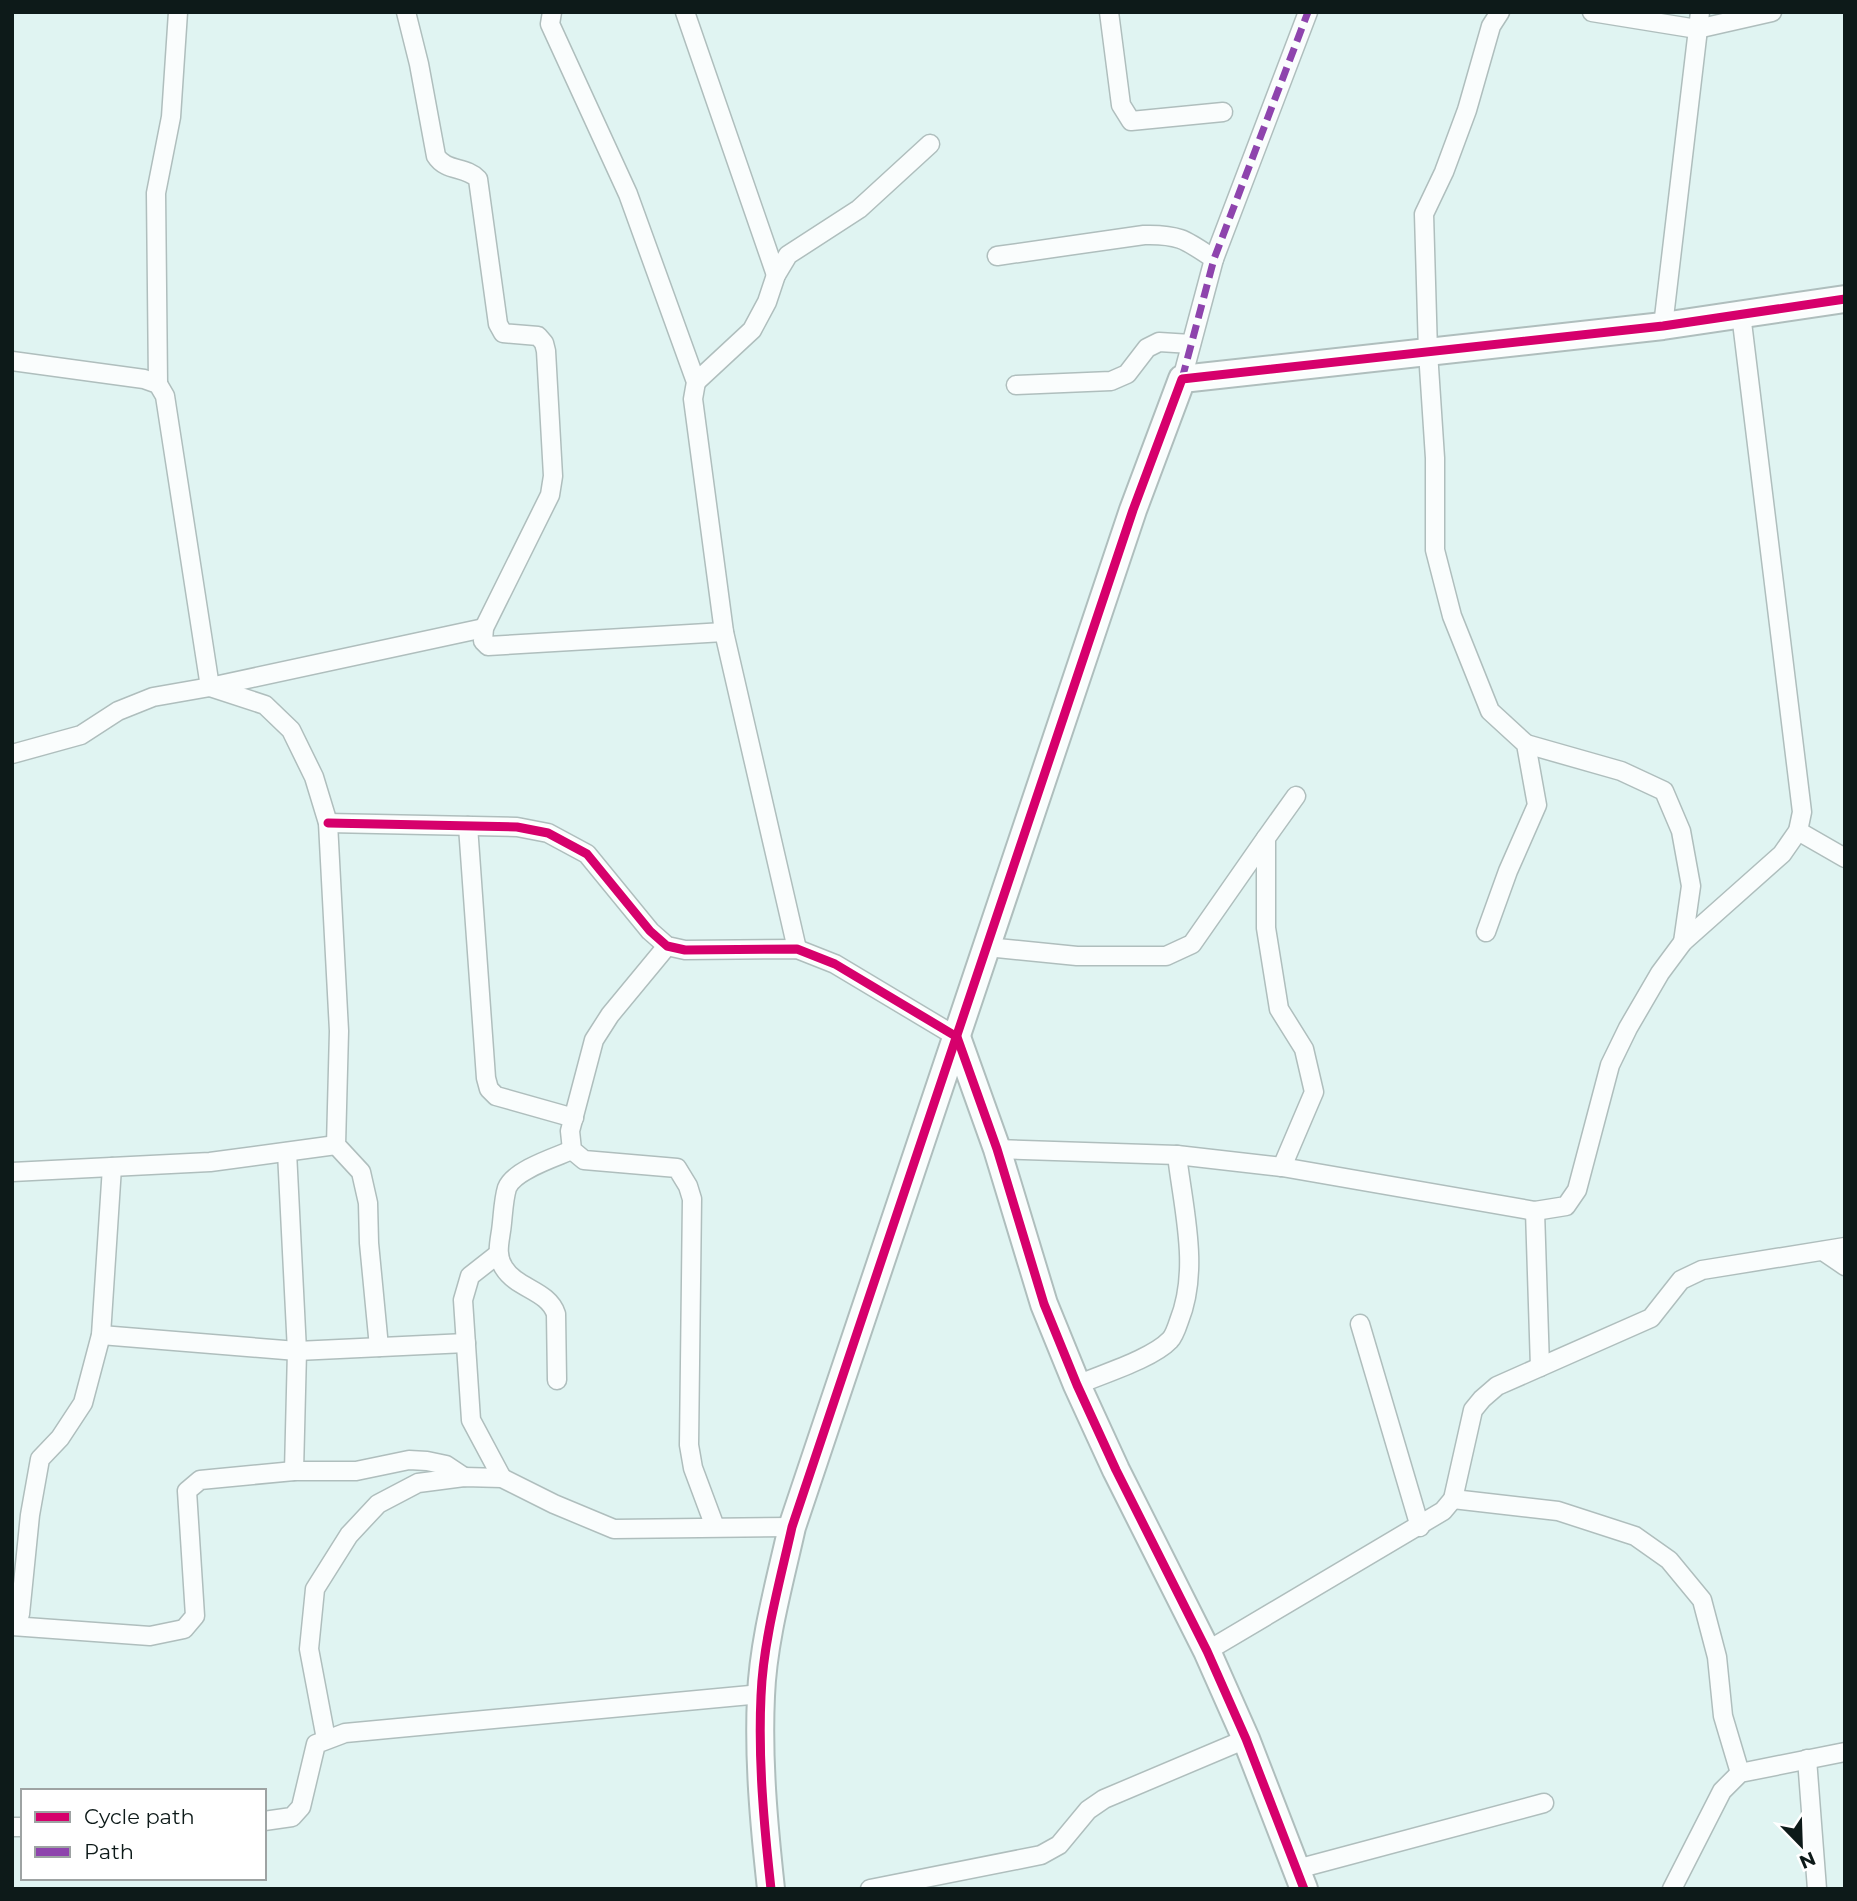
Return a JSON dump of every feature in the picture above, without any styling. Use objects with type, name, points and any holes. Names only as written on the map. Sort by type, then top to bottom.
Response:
[{"type":"street","points":[[178,12],[171,117],[156,193],[158,384],[165,396],[211,687]]},
{"type":"street","points":[[405,12],[419,64],[436,156],[445,166],[471,172],[478,179],[498,324],[503,333],[538,336],[544,342],[553,475],[550,495],[484,628],[483,641],[488,646],[724,632]]},
{"type":"street","points":[[552,12],[550,24],[628,194],[696,382],[693,399],[724,632],[797,949]]},
{"type":"street","points":[[685,12],[776,275]]},
{"type":"street","points":[[1108,12],[1121,105],[1131,121],[1223,111]]},
{"type":"street","points":[[771,1889],[763,1807],[761,1694],[773,1612],[792,1527],[1133,510],[1182,379],[1214,259],[1308,12]]},
{"type":"street","points":[[1500,12],[1491,26],[1444,172],[1424,214],[1428,352],[1435,458],[1435,550],[1452,616],[1490,710],[1526,744],[1621,771],[1664,790],[1681,831],[1691,886],[1683,942]]},
{"type":"street","points":[[1592,12],[1698,20],[1772,12]]},
{"type":"street","points":[[1663,326],[1698,20]]},
{"type":"street","points":[[696,382],[752,330],[767,303],[776,275],[788,255],[859,209],[930,144]]},
{"type":"street","points":[[997,256],[1144,234],[1169,234],[1186,240],[1214,259]]},
{"type":"street","points":[[1182,379],[1663,326],[1845,299]]},
{"type":"street","points":[[997,1149],[1177,1155],[1282,1167],[1535,1211],[1566,1206],[1577,1190],[1609,1065],[1660,973],[1683,942],[1782,854],[1798,831],[1802,812],[1741,314]]},
{"type":"street","points":[[1016,385],[1111,382],[1127,374],[1147,348],[1159,342],[1191,344]]},
{"type":"street","points":[[12,360],[144,379],[158,384]]},
{"type":"street","points":[[12,754],[81,735],[118,711],[153,697],[484,628]]},
{"type":"street","points":[[211,687],[265,705],[291,730],[314,776],[328,823],[339,1031],[336,1146],[361,1172],[368,1203],[379,1347]]},
{"type":"street","points":[[1486,932],[1508,871],[1537,805],[1526,744]]},
{"type":"street","points":[[987,947],[1077,956],[1166,956],[1192,944],[1296,796]]},
{"type":"street","points":[[328,823],[517,827],[548,833],[587,854],[650,931],[667,946],[685,950],[797,949],[835,964],[957,1037],[997,1149],[1044,1304],[1077,1385],[1116,1470],[1207,1651],[1246,1739],[1301,1879],[1544,1803]]},
{"type":"street","points":[[468,826],[486,1079],[489,1089],[496,1096],[574,1118]]},
{"type":"street","points":[[1798,831],[1845,858]]},
{"type":"street","points":[[1266,838],[1266,928],[1279,1009],[1304,1049],[1314,1092],[1282,1167]]},
{"type":"street","points":[[667,946],[610,1015],[594,1040],[570,1131],[572,1150],[584,1160],[677,1168],[688,1186],[692,1199],[689,1445],[693,1468],[715,1527]]},
{"type":"street","points":[[12,1172],[210,1162],[336,1146]]},
{"type":"street","points":[[557,1380],[556,1314],[553,1306],[546,1298],[514,1279],[504,1268],[498,1254],[508,1186],[521,1173],[572,1150]]},
{"type":"street","points":[[287,1152],[297,1352],[294,1471]]},
{"type":"street","points":[[1077,1385],[1153,1353],[1171,1339],[1178,1324],[1188,1299],[1189,1254],[1177,1155]]},
{"type":"street","points":[[12,1624],[20,1614],[30,1515],[40,1459],[60,1438],[83,1403],[101,1335],[112,1167]]},
{"type":"street","points":[[1535,1211],[1540,1367]]},
{"type":"street","points":[[1207,1651],[1443,1511],[1454,1499],[1473,1410],[1497,1386],[1651,1318],[1681,1280],[1702,1270],[1845,1247]]},
{"type":"street","points":[[1823,1251],[1845,1266]]},
{"type":"street","points":[[498,1254],[470,1276],[463,1300],[471,1420],[502,1478]]},
{"type":"street","points":[[1360,1324],[1420,1527]]},
{"type":"street","points":[[101,1335],[297,1352],[466,1343]]},
{"type":"street","points":[[12,1624],[150,1636],[184,1629],[195,1616],[187,1491],[200,1480],[294,1471],[356,1471],[409,1460],[446,1465],[464,1477]]},
{"type":"street","points":[[326,1739],[309,1649],[315,1589],[349,1535],[378,1504],[418,1483],[464,1477],[502,1478],[554,1504],[614,1529],[792,1527]]},
{"type":"street","points":[[1454,1499],[1558,1511],[1635,1536],[1669,1560],[1702,1600],[1717,1657],[1723,1716],[1740,1773]]},
{"type":"street","points":[[266,1821],[292,1817],[300,1807],[316,1744],[345,1733],[761,1694]]},
{"type":"street","points":[[870,1889],[1041,1855],[1059,1845],[1088,1810],[1104,1799],[1246,1739]]},
{"type":"street","points":[[1672,1889],[1722,1791],[1740,1773],[1845,1752]]},
{"type":"street","points":[[1807,1759],[1817,1889]]},
{"type":"marked path","points":[[1182,379],[1214,259],[1308,12]]},
{"type":"cycle path","points":[[771,1889],[762,1792],[762,1675],[777,1590],[792,1527],[1133,510],[1182,379],[1663,326],[1845,299]]},
{"type":"cycle path","points":[[328,823],[517,827],[548,833],[587,854],[650,931],[667,946],[685,950],[797,949],[835,964],[957,1037],[997,1149],[1044,1304],[1116,1470],[1207,1651],[1246,1739],[1304,1889]]}]
